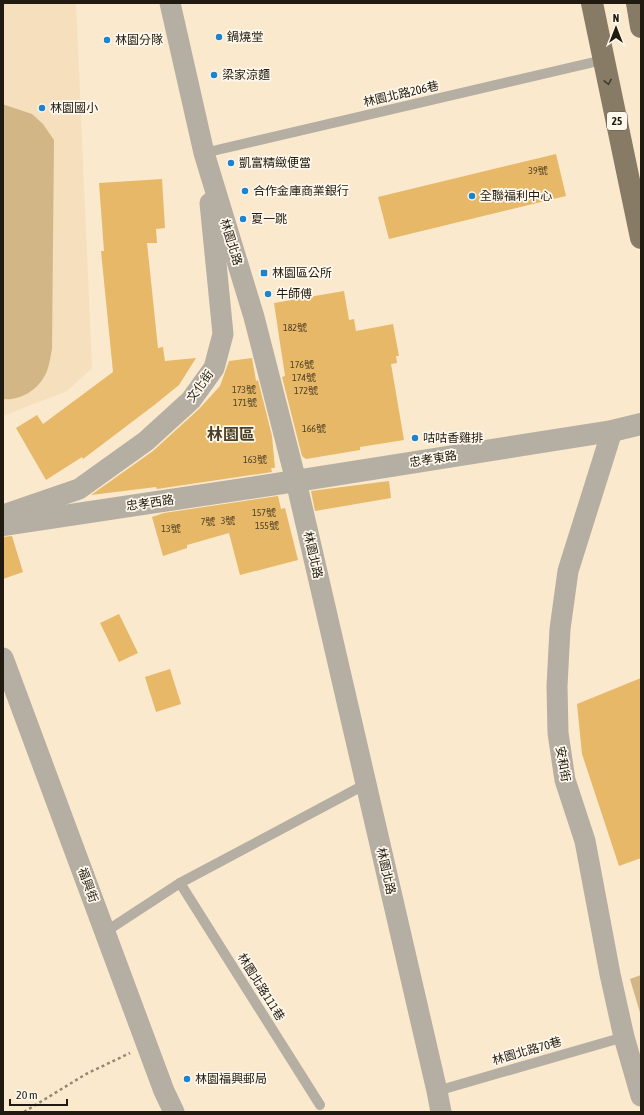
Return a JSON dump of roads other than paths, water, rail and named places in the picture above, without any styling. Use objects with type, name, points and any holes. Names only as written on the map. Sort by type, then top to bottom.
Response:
[{"type":"main road","name":"25","points":[[592,3],[641,238]]},
{"type":"main road","points":[[637,3],[641,27]]},
{"type":"street","name":"林園北路","points":[[170,3],[204,154],[254,317],[296,481],[441,1112]]},
{"type":"street","name":"文化街","points":[[3,515],[79,489],[146,441],[191,400],[214,368],[224,334],[204,154]]},
{"type":"street","name":"忠孝東路","points":[[296,481],[612,431],[641,424]]},
{"type":"street","name":"安和街","points":[[612,431],[568,571],[560,628],[557,686],[558,733],[565,780],[585,841],[610,974],[624,1037],[641,1096]]},
{"type":"street","name":"忠孝西路","points":[[3,525],[296,481]]},
{"type":"street","name":"福興街","points":[[3,658],[164,1091],[174,1112]]},
{"type":"lane","name":"林園北路206巷","points":[[204,154],[603,60]]},
{"type":"lane","points":[[105,932],[180,883],[366,784]]},
{"type":"lane","name":"林園北路111巷","points":[[180,883],[320,1105]]},
{"type":"lane","name":"林園北路70巷","points":[[437,1091],[624,1037]]},
{"type":"place","name":"鍋燒堂","points":[[219,37]]},
{"type":"place","name":"林園分隊","points":[[107,40]]},
{"type":"place","name":"梁家涼麵","points":[[214,75]]},
{"type":"place","name":"林園國小","points":[[42,108]]},
{"type":"place","name":"凱富精緻便當","points":[[231,163]]},
{"type":"place","name":"合作金庫商業銀行","points":[[245,191]]},
{"type":"place","name":"全聯福利中心","points":[[472,196]]},
{"type":"place","name":"夏一跳","points":[[243,219]]},
{"type":"place","name":"林園區公所","points":[[264,273]]},
{"type":"place","name":"牛師傅","points":[[268,294]]},
{"type":"place","name":"咕咕香雞排","points":[[415,438]]},
{"type":"place","name":"林園福興郵局","points":[[187,1079]]},
{"type":"district","name":"林園區","points":[[231,434]]}]
